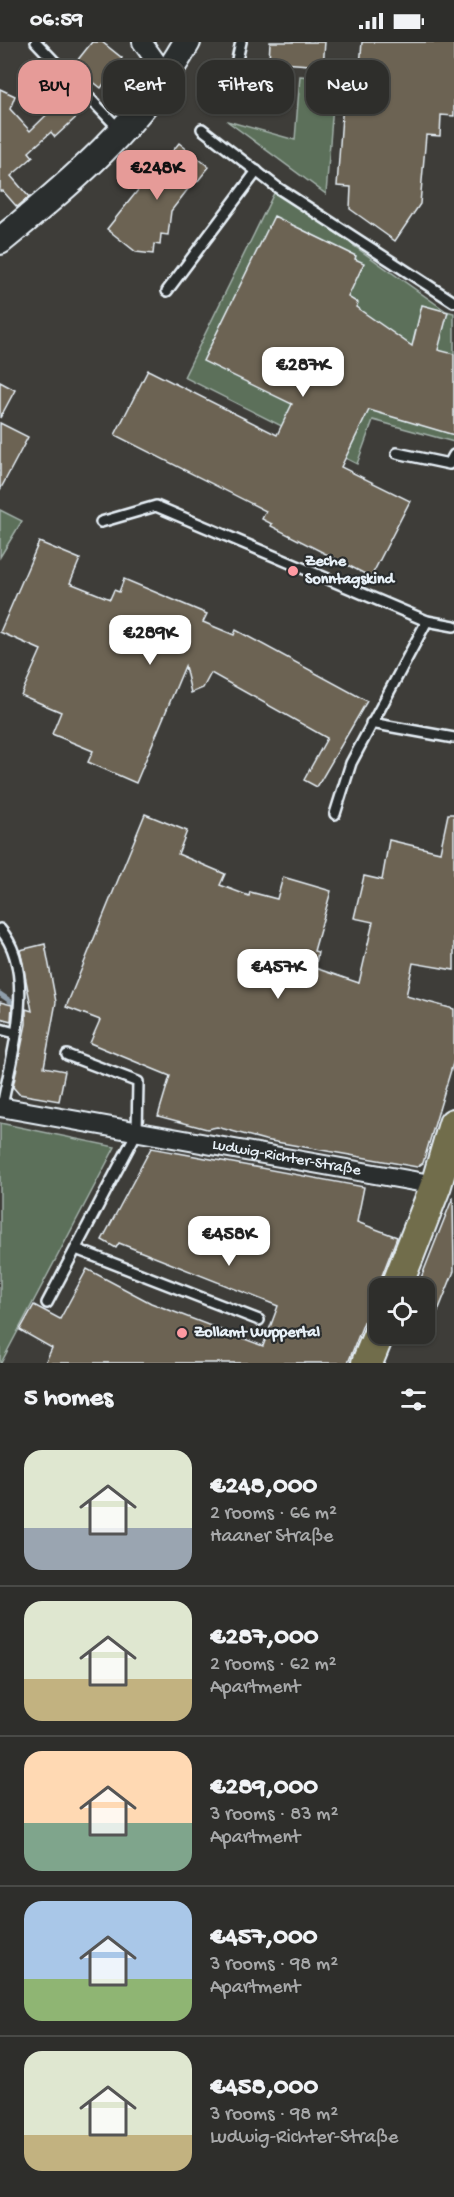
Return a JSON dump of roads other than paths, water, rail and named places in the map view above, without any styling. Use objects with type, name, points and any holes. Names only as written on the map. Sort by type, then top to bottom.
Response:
[{"type":"main road","points":[[177,60],[187,42]]},
{"type":"main road","points":[[0,242],[87,169],[138,114]]},
{"type":"main road","points":[[400,1278],[435,1185],[454,1124]]},
{"type":"main road","points":[[367,1363],[375,1344]]},
{"type":"street","points":[[141,42],[155,60]]},
{"type":"street","name":"Ludwig-Richter-Straße","points":[[1,1107],[435,1185]]},
{"type":"lane","points":[[36,42],[122,133]]},
{"type":"lane","points":[[237,60],[241,42]]},
{"type":"lane","points":[[202,129],[278,188],[454,302]]},
{"type":"lane","points":[[167,291],[257,171]]},
{"type":"lane","points":[[397,453],[449,464],[454,455]]},
{"type":"lane","points":[[101,522],[156,506],[427,621],[454,626]]},
{"type":"lane","points":[[335,814],[351,763],[370,723],[427,621]]},
{"type":"lane","points":[[370,723],[454,738]]},
{"type":"lane","points":[[0,929],[12,942],[22,1000],[1,1107]]},
{"type":"lane","points":[[0,1029],[15,1033]]},
{"type":"lane","points":[[47,1303],[137,1132],[138,1082],[67,1055]]},
{"type":"lane","points":[[76,1249],[259,1320]]},
{"type":"waterway","points":[[0,994],[13,1003]]},
{"type":"place","name":"Zeche Sonntagskind","points":[[293,571]]},
{"type":"place","name":"Zollamt Wuppertal","points":[[182,1333]]}]
